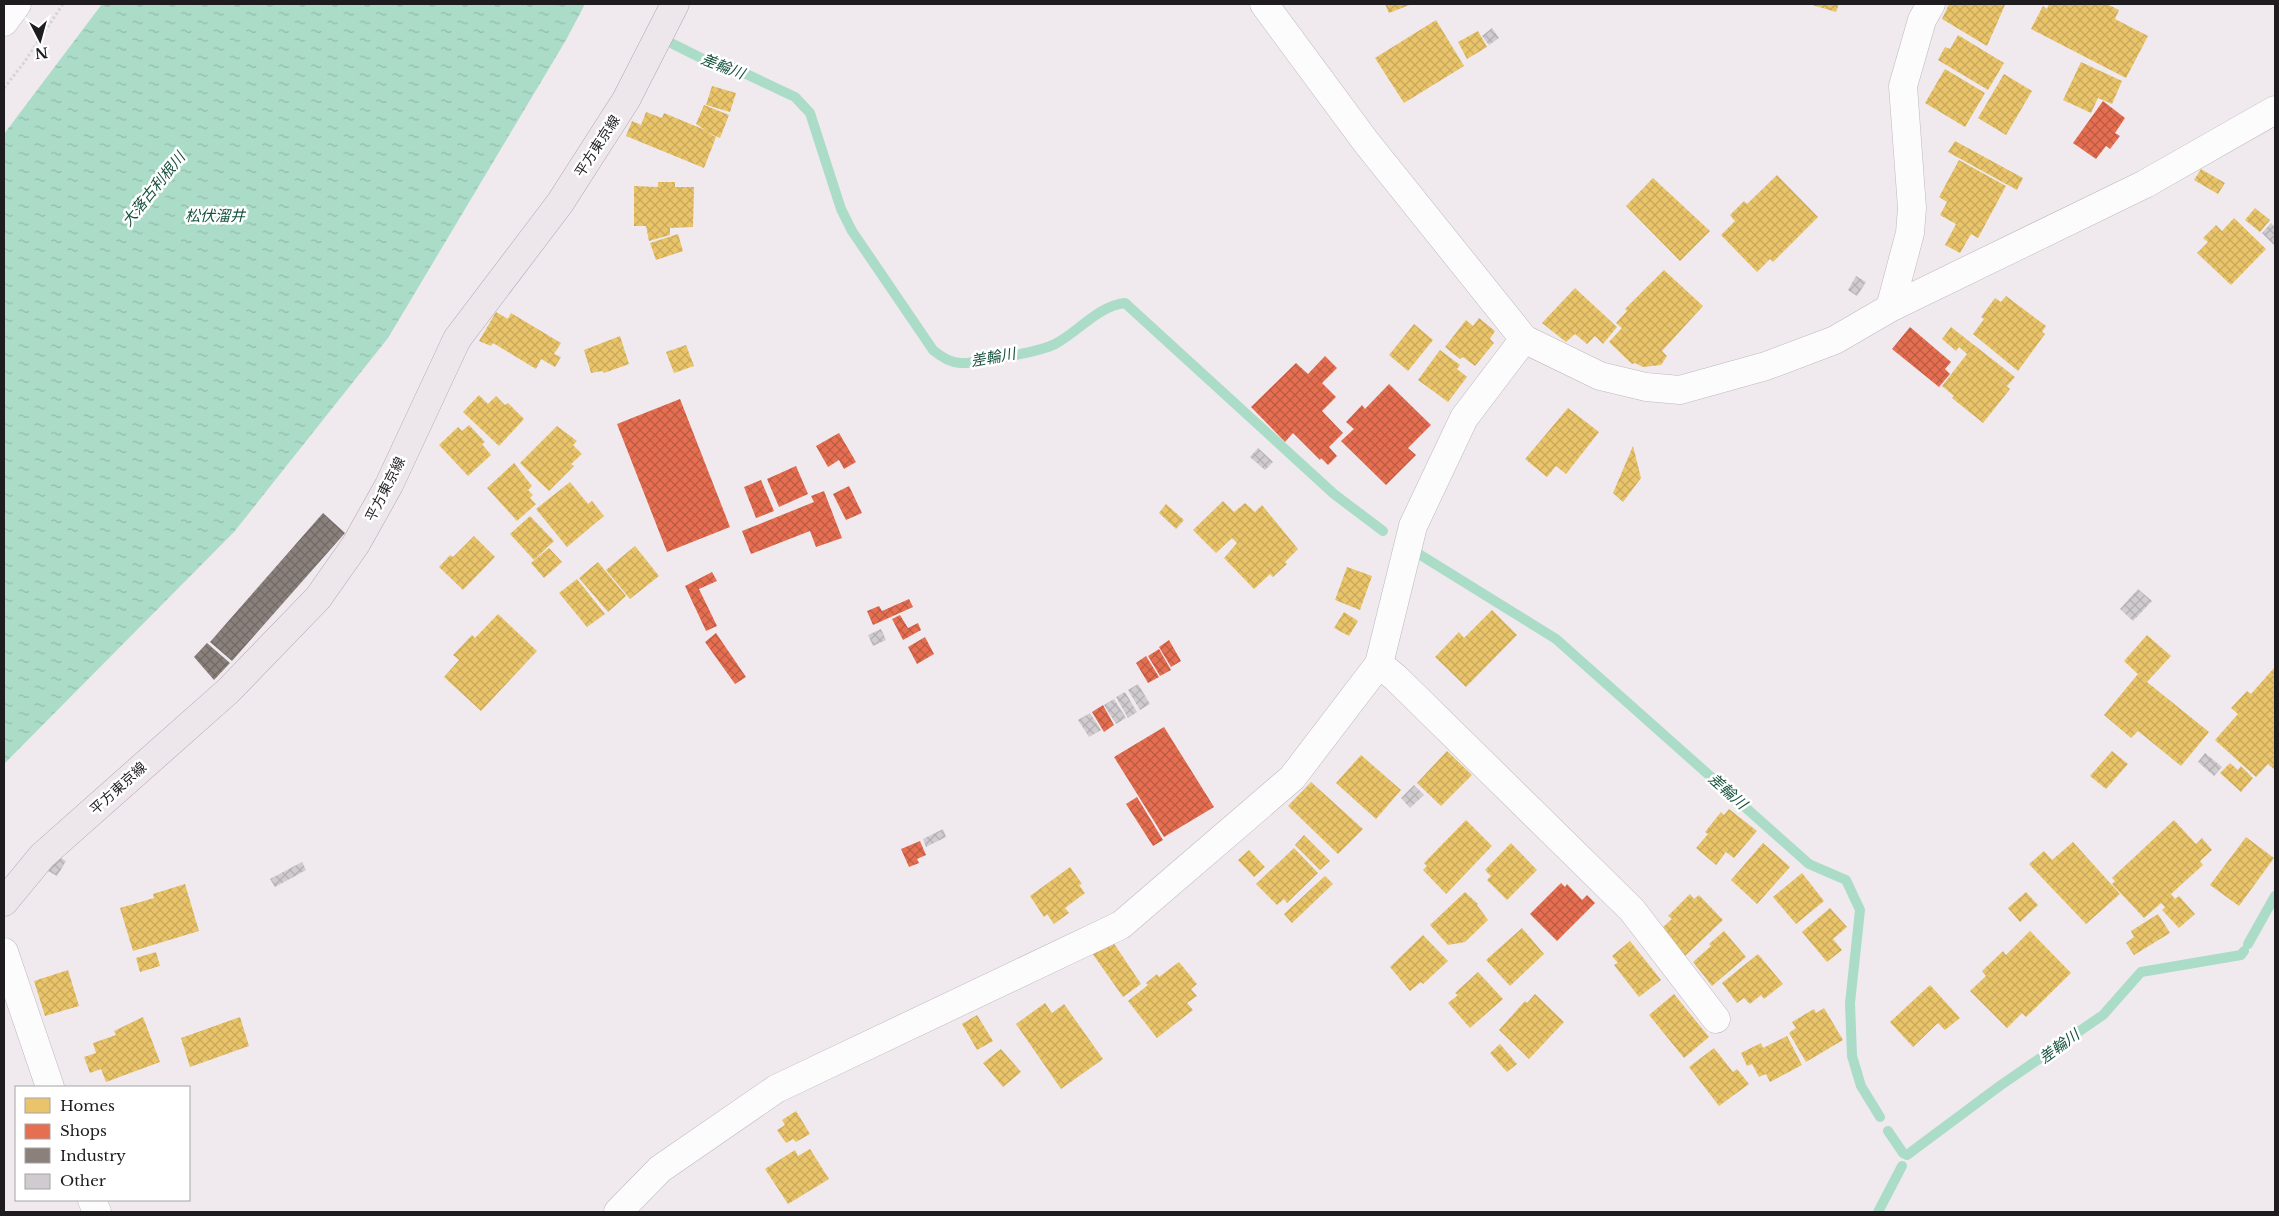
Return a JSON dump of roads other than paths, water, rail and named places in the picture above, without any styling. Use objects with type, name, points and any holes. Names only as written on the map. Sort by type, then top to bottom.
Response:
[{"type":"main road","name":"平方東京線","points":[[4,902],[42,856],[228,691],[318,598],[356,544],[389,485],[457,339],[560,203],[626,100],[675,4]]},
{"type":"street","points":[[4,22],[17,4]]},
{"type":"street","points":[[1264,4],[1366,142],[1524,339],[1600,376],[1646,387],[1680,390],[1766,366],[1836,340],[1890,308],[2145,184],[2275,110]]},
{"type":"street","points":[[1890,308],[1910,232],[1912,216],[1903,86],[1922,20],[1931,4]]},
{"type":"street","points":[[618,1212],[660,1169],[776,1089],[1121,925],[1292,778],[1379,664],[1413,526],[1464,418],[1524,339]]},
{"type":"street","points":[[1379,664],[1396,678],[1632,910],[1716,1019]]},
{"type":"street","points":[[4,952],[50,1086]]},
{"type":"water","name":"松伏溜井","points":[[102,4],[585,4],[566,40],[388,338],[234,532],[4,764],[4,134]]},
{"type":"waterway","name":"差輪川","points":[[673,44],[711,63],[723,63],[795,97],[810,113],[841,209],[852,231],[933,350],[939,355],[952,362],[968,363],[1048,347],[1064,339],[1097,314],[1115,305],[1125,303],[1334,494],[1383,531]]},
{"type":"waterway","name":"差輪川","points":[[1414,551],[1556,639],[1809,864],[1846,880],[1860,910],[1850,1003],[1852,1056],[1861,1086],[1880,1117]]},
{"type":"waterway","name":"差輪川","points":[[2248,944],[2275,896]]},
{"type":"waterway","name":"差輪川","points":[[1888,1131],[1903,1153],[1907,1155],[2001,1085],[2103,1015],[2141,972],[2241,955],[2244,951]]},
{"type":"waterway","points":[[1878,1212],[1902,1166]]},
{"type":"water label","name":"大落古利根川","points":[[153,189]]}]
